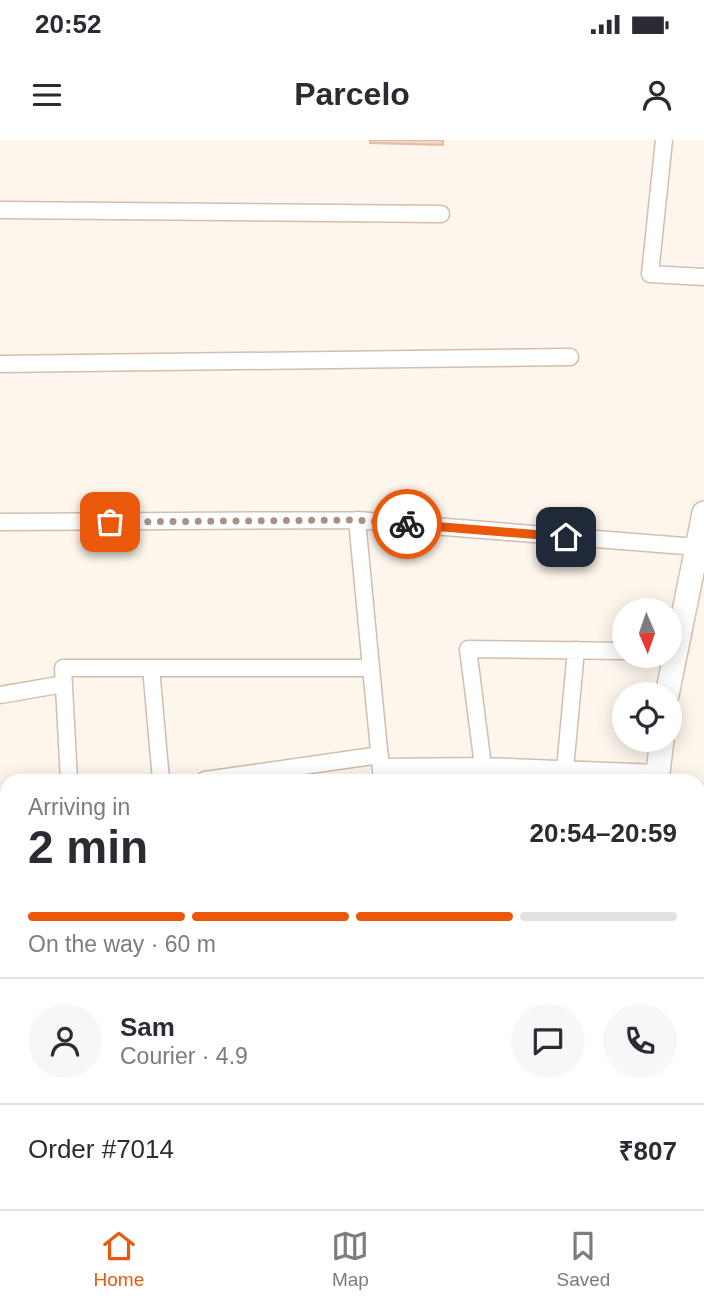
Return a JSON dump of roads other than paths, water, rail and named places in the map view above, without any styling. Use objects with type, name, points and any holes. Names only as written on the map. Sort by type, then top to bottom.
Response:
[{"type":"main road","points":[[682,613],[704,513]]},
{"type":"main road","points":[[657,774],[660,752]]},
{"type":"street","points":[[664,140],[650,274],[704,276]]},
{"type":"street","points":[[0,210],[441,214]]},
{"type":"street","points":[[0,364],[570,357]]},
{"type":"street","points":[[357,520],[381,767]]},
{"type":"street","points":[[0,522],[357,520],[697,547]]},
{"type":"street","points":[[483,766],[468,649],[612,651]]},
{"type":"street","points":[[565,769],[576,650]]},
{"type":"street","points":[[69,774],[63,668],[371,668]]},
{"type":"street","points":[[151,668],[160,774]]},
{"type":"street","points":[[0,695],[64,684]]},
{"type":"street","points":[[286,774],[381,767],[483,766],[526,774],[565,769],[622,774]]}]
